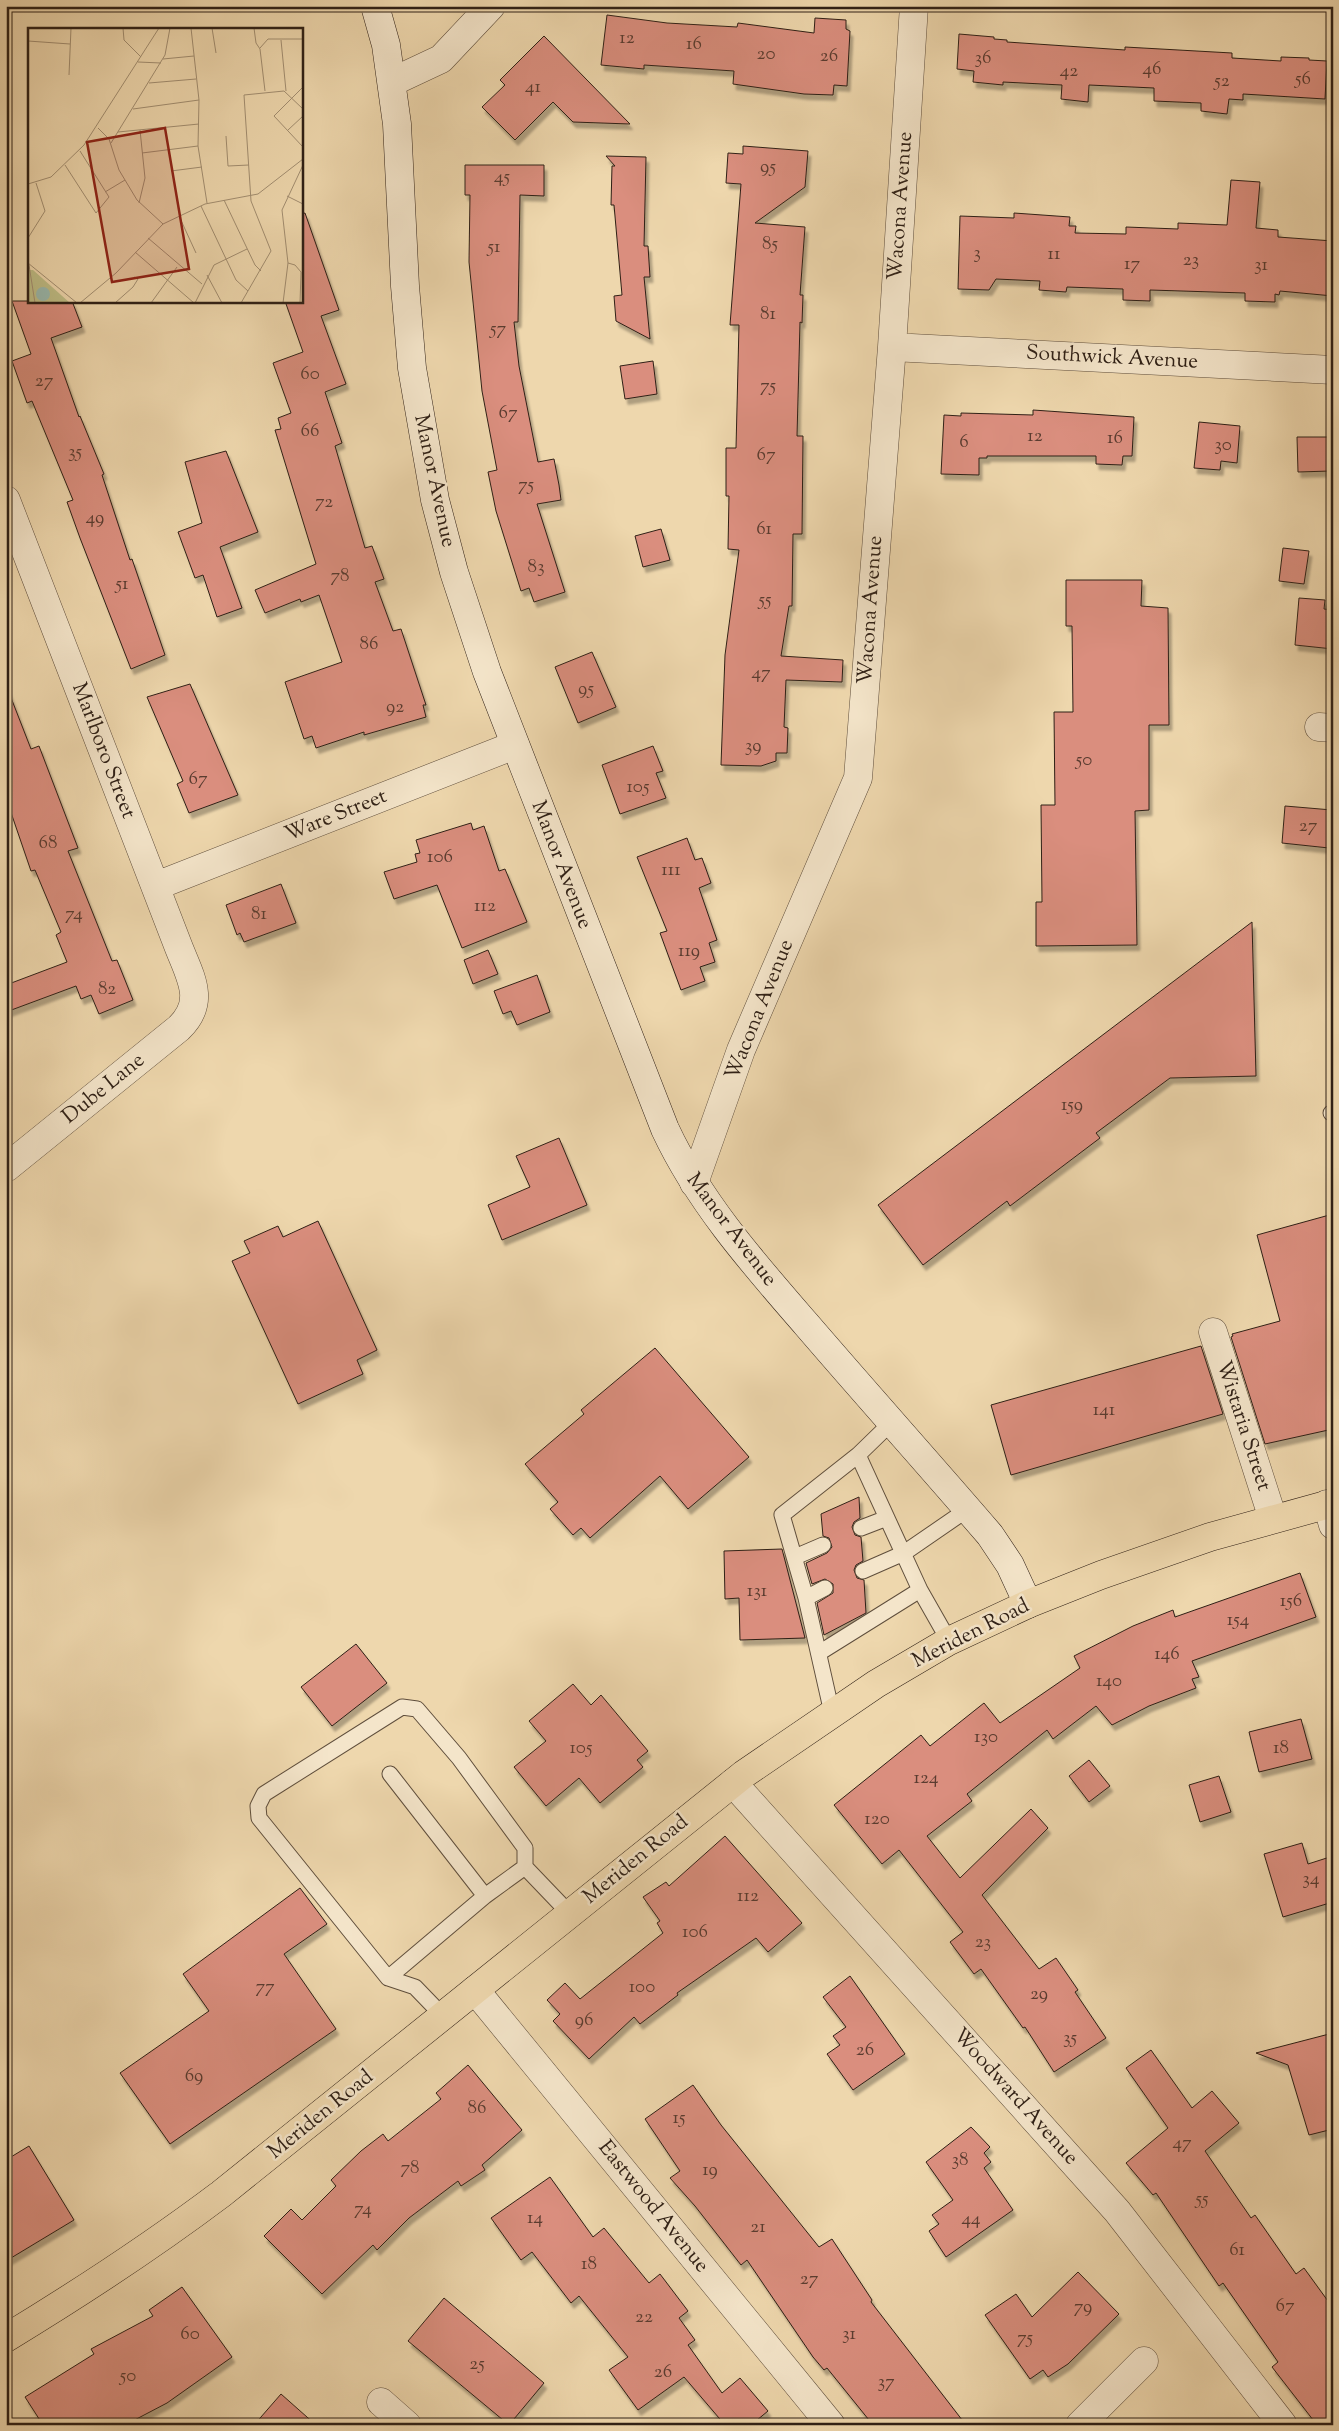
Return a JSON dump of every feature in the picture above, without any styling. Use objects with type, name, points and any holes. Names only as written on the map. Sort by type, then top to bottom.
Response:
[{"type":"main road","name":"Meriden Road","points":[[6,2338],[99,2281],[168,2234],[274,2153],[733,1783],[832,1713],[949,1641],[1028,1604],[1161,1554],[1273,1519],[1331,1511]]},
{"type":"street","name":"Manor Avenue","points":[[375,6],[386,46],[392,82],[399,155],[408,329],[422,432],[435,500],[463,605],[665,1129],[694,1183],[725,1228],[968,1509],[1001,1550],[1028,1604]]},
{"type":"street","points":[[392,82],[441,59],[491,6]]},
{"type":"street","name":"Wacona Avenue","points":[[694,1183],[741,1050],[858,778],[892,347],[914,6]]},
{"type":"street","name":"Southwick Avenue","points":[[892,347],[1333,370]]},
{"type":"street","name":"Marlboro Street","points":[[6,500],[192,981],[194,1004]]},
{"type":"street","name":"Ware Street","points":[[156,886],[516,745]]},
{"type":"street","name":"Dube Lane","points":[[6,1168],[179,1028],[187,1021],[194,1004]]},
{"type":"street","name":"Wistaria Street","points":[[1213,1332],[1273,1519]]},
{"type":"street","name":"Woodward Avenue","points":[[733,1783],[1117,2211],[1283,2425]]},
{"type":"street","name":"Eastwood Avenue","points":[[475,1990],[831,2425]]},
{"type":"street","points":[[1080,2425],[1144,2361]]},
{"type":"street","points":[[381,2402],[407,2425]]},
{"type":"lane","points":[[832,1713],[806,1598],[782,1514],[858,1455],[892,1422]]},
{"type":"lane","points":[[858,1455],[920,1590],[949,1641]]},
{"type":"lane","points":[[863,1570],[904,1554],[968,1509]]},
{"type":"lane","points":[[861,1528],[888,1518]]},
{"type":"lane","points":[[795,1557],[823,1545]]},
{"type":"lane","points":[[806,1598],[825,1588]]},
{"type":"lane","points":[[819,1653],[920,1590]]},
{"type":"lane","points":[[443,2016],[415,1987],[388,1978],[259,1818],[258,1806],[264,1794],[402,1707],[417,1710],[459,1758],[525,1848],[525,1867],[570,1914]]},
{"type":"lane","points":[[390,1774],[484,1896]]},
{"type":"lane","points":[[388,1978],[484,1896],[525,1867]]},
{"type":"building","points":[[607,15],[667,23],[737,27],[738,23],[814,33],[815,18],[846,20],[846,29],[850,31],[847,86],[834,85],[833,95],[804,94],[733,84],[734,71],[644,65],[644,69],[601,65]]},
{"type":"building","points":[[959,34],[994,37],[994,39],[1007,40],[1007,42],[1125,50],[1125,47],[1232,53],[1232,58],[1281,61],[1281,57],[1327,61],[1325,99],[1243,94],[1243,100],[1229,99],[1227,114],[1201,111],[1201,103],[1154,101],[1154,88],[1089,85],[1088,102],[1061,99],[1062,85],[1003,82],[1003,85],[973,82],[974,71],[957,69]]},
{"type":"building","points":[[544,36],[630,124],[573,122],[553,102],[515,140],[482,107],[505,85],[500,80]]},
{"type":"building","points":[[743,146],[808,151],[805,187],[755,223],[805,227],[800,295],[803,295],[802,323],[800,322],[797,436],[803,436],[802,534],[793,534],[792,606],[789,606],[781,656],[843,660],[842,682],[786,680],[784,727],[788,728],[787,753],[776,753],[776,761],[761,766],[721,765],[725,655],[739,550],[728,549],[729,496],[726,496],[726,448],[736,448],[739,325],[730,325],[741,184],[726,183],[728,153],[743,154]]},
{"type":"building","points":[[606,156],[646,157],[644,246],[648,246],[650,277],[644,277],[650,339],[616,321],[614,296],[622,295],[614,205],[611,205],[612,166],[615,166]]},
{"type":"building","points":[[465,165],[544,165],[544,196],[520,195],[518,322],[514,322],[519,366],[538,462],[554,459],[559,485],[561,500],[537,504],[565,592],[534,602],[529,588],[521,591],[496,511],[488,472],[497,470],[482,391],[469,262],[470,195],[465,195]]},
{"type":"building","points":[[1231,180],[1260,182],[1256,228],[1278,230],[1278,237],[1333,241],[1333,296],[1280,291],[1279,295],[1275,294],[1275,302],[1245,301],[1245,293],[1150,290],[1150,301],[1123,300],[1123,289],[1067,287],[1066,292],[1039,290],[1040,281],[996,279],[989,290],[958,289],[960,216],[1014,218],[1014,213],[1070,217],[1069,226],[1076,226],[1075,233],[1126,234],[1126,227],[1178,229],[1178,223],[1227,225]]},
{"type":"building","points":[[305,213],[339,310],[321,316],[346,384],[325,392],[342,443],[335,446],[365,548],[372,546],[384,579],[375,582],[393,631],[401,629],[426,705],[423,705],[426,717],[364,735],[364,732],[316,748],[312,736],[304,739],[285,682],[342,662],[319,595],[301,602],[300,599],[265,613],[255,590],[316,564],[275,430],[281,429],[278,418],[291,413],[273,363],[303,352],[285,302],[302,302],[302,214]]},
{"type":"building","points":[[12,301],[72,302],[82,327],[51,338],[79,417],[104,474],[102,475],[130,560],[132,559],[165,655],[131,669],[67,502],[73,500],[32,401],[27,403],[12,361],[31,354]]},
{"type":"building","points":[[653,361],[657,394],[625,399],[620,366]]},
{"type":"building","points":[[1033,410],[1134,417],[1132,456],[1123,456],[1122,465],[1096,464],[1096,456],[987,456],[987,458],[979,458],[979,475],[941,474],[944,415],[961,416],[961,413],[1033,415]]},
{"type":"building","points":[[1199,422],[1240,426],[1237,463],[1221,461],[1220,470],[1194,468]]},
{"type":"building","points":[[1297,437],[1329,437],[1330,471],[1298,472]]},
{"type":"building","points":[[226,451],[258,532],[220,547],[242,608],[217,617],[203,575],[195,578],[178,532],[202,523],[185,462]]},
{"type":"building","points":[[661,529],[670,560],[643,567],[635,536]]},
{"type":"building","points":[[1283,548],[1309,551],[1304,584],[1279,581]]},
{"type":"building","points":[[1066,580],[1142,580],[1141,606],[1168,608],[1169,725],[1149,725],[1149,810],[1135,811],[1137,945],[1036,946],[1036,902],[1042,902],[1041,805],[1055,805],[1054,712],[1073,712],[1072,626],[1066,626]]},
{"type":"building","points":[[1299,598],[1325,600],[1324,609],[1333,610],[1333,649],[1295,645]]},
{"type":"building","points":[[592,652],[616,707],[578,723],[555,667]]},
{"type":"building","points":[[190,684],[238,795],[189,813],[177,784],[183,781],[147,697]]},
{"type":"building","points":[[6,690],[8,690],[31,749],[39,746],[78,848],[68,851],[112,961],[117,960],[133,1000],[99,1014],[91,995],[81,999],[76,986],[6,1012],[6,985],[67,962],[56,935],[61,932],[35,870],[31,871],[6,798]]},
{"type":"building","points":[[653,746],[663,771],[656,773],[666,798],[620,814],[602,765]]},
{"type":"building","points":[[1285,806],[1332,810],[1329,848],[1282,843]]},
{"type":"building","points":[[471,823],[473,830],[484,826],[499,871],[505,869],[527,922],[462,948],[437,885],[394,899],[384,872],[417,862],[415,854],[420,853],[416,840]]},
{"type":"building","points":[[687,838],[695,860],[702,858],[711,883],[699,888],[717,940],[709,943],[715,962],[700,967],[705,981],[681,990],[660,933],[667,931],[637,857]]},
{"type":"building","points":[[281,884],[296,923],[244,942],[240,933],[237,935],[226,905]]},
{"type":"building","points":[[1252,922],[1256,1076],[1170,1078],[1096,1133],[1100,1138],[1010,1206],[1007,1201],[923,1265],[878,1205]]},
{"type":"building","points":[[488,950],[498,974],[473,984],[464,960]]},
{"type":"building","points":[[537,975],[550,1012],[517,1025],[511,1011],[503,1014],[494,991]]},
{"type":"building","points":[[559,1138],[587,1205],[502,1240],[488,1205],[530,1187],[516,1156]]},
{"type":"building","points":[[1333,1214],[1333,1429],[1265,1444],[1231,1337],[1233,1336],[1232,1334],[1280,1321],[1257,1235]]},
{"type":"building","points":[[318,1221],[377,1350],[357,1360],[363,1374],[298,1404],[232,1261],[250,1253],[244,1241],[278,1226],[283,1237]]},
{"type":"building","points":[[1201,1346],[1223,1414],[1011,1475],[991,1405]]},
{"type":"building","points":[[655,1348],[749,1457],[688,1509],[660,1476],[590,1538],[581,1528],[573,1535],[550,1509],[558,1502],[525,1464],[584,1414],[581,1410]]},
{"type":"building","points":[[859,1497],[860,1518],[854,1522],[852,1527],[855,1535],[861,1537],[863,1561],[856,1565],[854,1570],[857,1578],[864,1580],[866,1613],[824,1635],[817,1603],[833,1593],[833,1584],[825,1579],[812,1584],[806,1563],[827,1553],[832,1547],[829,1538],[823,1536],[821,1514]]},
{"type":"building","points":[[782,1549],[805,1638],[740,1640],[739,1598],[725,1599],[724,1551]]},
{"type":"building","points":[[1300,1573],[1316,1617],[1192,1661],[1199,1677],[1192,1679],[1196,1688],[1149,1706],[1112,1725],[1096,1706],[1053,1739],[1047,1730],[967,1794],[972,1801],[927,1836],[960,1878],[1031,1809],[1048,1828],[982,1895],[1039,1969],[1056,1958],[1078,1990],[1075,1992],[1106,2038],[1054,2072],[1025,2027],[1023,2028],[981,1969],[974,1974],[950,1942],[963,1932],[899,1850],[882,1864],[834,1805],[921,1735],[930,1746],[984,1703],[1000,1723],[1080,1668],[1074,1656],[1133,1626],[1173,1610],[1175,1617]]},
{"type":"building","points":[[356,1644],[387,1683],[332,1726],[301,1687]]},
{"type":"building","points":[[573,1684],[591,1705],[601,1695],[648,1751],[637,1760],[643,1767],[600,1803],[579,1778],[546,1806],[514,1767],[546,1741],[529,1721]]},
{"type":"building","points":[[1301,1719],[1312,1759],[1259,1772],[1249,1732]]},
{"type":"building","points":[[1089,1760],[1110,1786],[1089,1802],[1069,1776]]},
{"type":"building","points":[[1219,1776],[1231,1812],[1200,1822],[1189,1785]]},
{"type":"building","points":[[725,1836],[802,1923],[768,1952],[756,1938],[677,1993],[678,1995],[640,2024],[634,2017],[589,2059],[553,2021],[560,2014],[547,2000],[565,1983],[580,1999],[663,1933],[657,1923],[660,1921],[643,1897],[666,1882],[669,1886]]},
{"type":"building","points":[[1302,1843],[1308,1864],[1333,1856],[1333,1902],[1283,1917],[1264,1854]]},
{"type":"building","points":[[300,1888],[327,1924],[284,1954],[336,2029],[170,2144],[120,2073],[209,2011],[183,1974]]},
{"type":"building","points":[[850,1976],[905,2054],[853,2090],[827,2054],[840,2045],[833,2036],[846,2027],[823,1997]]},
{"type":"building","points":[[1333,2033],[1333,2129],[1309,2135],[1288,2065],[1256,2053]]},
{"type":"building","points":[[1151,2050],[1192,2108],[1212,2091],[1239,2123],[1205,2151],[1251,2218],[1255,2215],[1296,2274],[1304,2268],[1333,2308],[1333,2425],[1317,2425],[1272,2367],[1278,2362],[1223,2283],[1219,2286],[1156,2193],[1153,2195],[1126,2163],[1168,2128],[1126,2068]]},
{"type":"building","points":[[468,2065],[522,2130],[482,2165],[485,2170],[461,2186],[458,2181],[409,2218],[377,2250],[373,2245],[322,2294],[264,2236],[291,2209],[302,2220],[336,2186],[331,2180],[361,2151],[383,2134],[388,2141],[441,2099],[436,2093]]},
{"type":"building","points":[[693,2085],[721,2125],[819,2247],[832,2239],[872,2300],[871,2302],[966,2425],[873,2425],[827,2368],[824,2370],[813,2357],[747,2260],[741,2265],[695,2206],[670,2178],[680,2171],[645,2119]]},
{"type":"building","points":[[971,2127],[990,2147],[984,2153],[991,2162],[984,2168],[1013,2210],[946,2257],[929,2231],[939,2224],[932,2215],[953,2200],[926,2162]]},
{"type":"building","points":[[29,2146],[74,2220],[6,2261],[6,2160]]},
{"type":"building","points":[[550,2177],[593,2237],[604,2228],[649,2283],[660,2274],[688,2311],[679,2318],[695,2340],[688,2345],[722,2393],[740,2378],[768,2411],[751,2425],[725,2425],[684,2377],[638,2410],[609,2370],[628,2357],[579,2296],[571,2303],[532,2252],[521,2260],[491,2218]]},
{"type":"building","points":[[1078,2272],[1119,2314],[1068,2364],[1048,2377],[1043,2370],[1030,2379],[985,2315],[1016,2294],[1032,2317]]},
{"type":"building","points":[[182,2287],[232,2357],[167,2403],[125,2425],[43,2425],[25,2397],[94,2354],[91,2349],[153,2316],[149,2310]]},
{"type":"building","points":[[444,2298],[544,2383],[509,2425],[408,2341]]},
{"type":"building","points":[[281,2394],[316,2425],[254,2425]]}]
